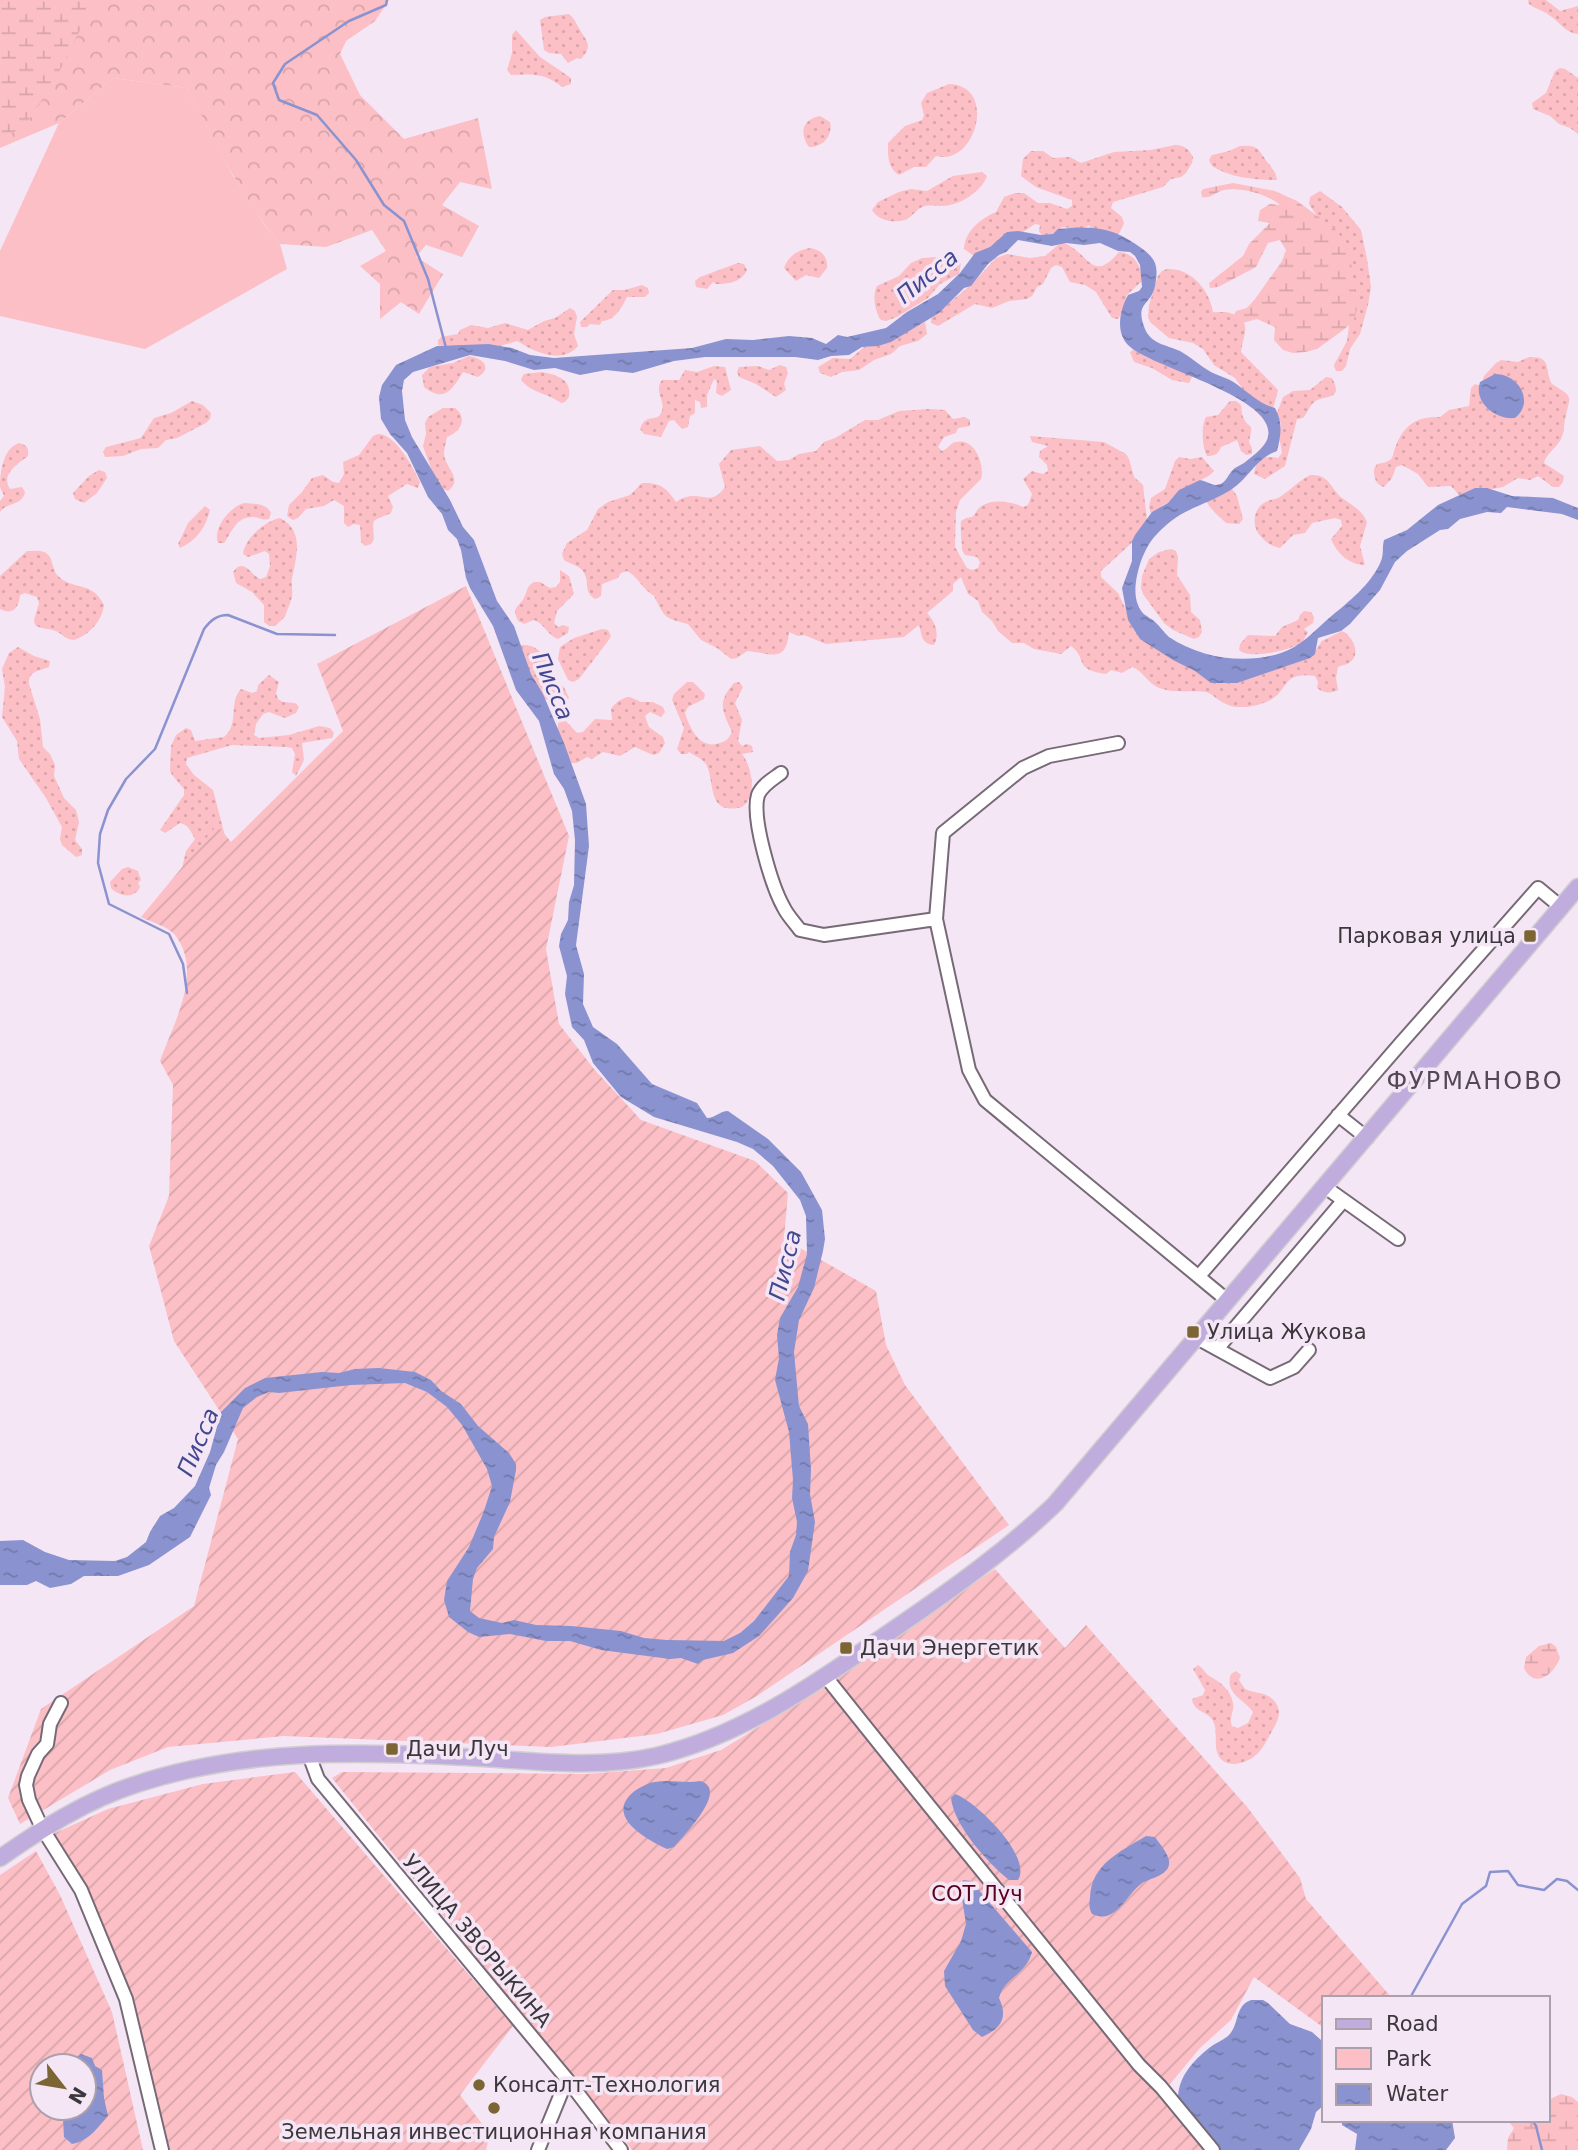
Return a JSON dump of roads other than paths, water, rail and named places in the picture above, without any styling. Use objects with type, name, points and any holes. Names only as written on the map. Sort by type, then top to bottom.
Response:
[{"type":"main road","points":[[0,1858],[42,1828],[77,1809],[137,1784],[211,1765],[275,1755],[443,1755],[596,1763],[628,1761],[684,1748],[734,1729],[826,1677],[916,1614],[1036,1522],[1055,1504],[1578,887]]},
{"type":"street","points":[[1118,743],[1049,756],[1023,768],[943,833],[936,919],[969,1070],[985,1100],[1228,1301]]},
{"type":"street","points":[[781,773],[765,784],[758,795],[757,815],[767,864],[783,907],[800,930],[824,935],[936,919]]},
{"type":"street","points":[[1199,1276],[1538,888],[1561,907]]},
{"type":"street","points":[[1338,1115],[1367,1138]]},
{"type":"street","points":[[1325,1187],[1398,1239]]},
{"type":"street","points":[[1217,1349],[1343,1201]]},
{"type":"street","points":[[1197,1338],[1270,1378],[1294,1367],[1309,1350]]},
{"type":"street","points":[[826,1677],[1139,2066],[1161,2087],[1213,2150]]},
{"type":"street","points":[[61,1703],[50,1724],[47,1744],[38,1754],[26,1785],[29,1800],[42,1828],[81,1890],[126,1999],[162,2150]]},
{"type":"street","name":"УЛИЦА ЗВОРЫКИНА","points":[[309,1755],[318,1779],[567,2079],[621,2150]]},
{"type":"street","points":[[538,2150],[567,2079]]},
{"type":"water","points":[[1058,229],[1107,230],[1125,237],[1146,252],[1156,265],[1155,286],[1141,314],[1151,338],[1180,351],[1207,370],[1232,381],[1259,401],[1275,408],[1279,419],[1277,451],[1263,459],[1229,491],[1166,525],[1149,543],[1144,554],[1138,573],[1136,600],[1143,613],[1169,637],[1181,644],[1209,654],[1238,659],[1267,657],[1294,647],[1365,585],[1381,561],[1384,540],[1407,530],[1438,505],[1475,488],[1487,488],[1512,496],[1553,498],[1578,508],[1578,520],[1562,514],[1507,507],[1501,513],[1487,512],[1460,519],[1448,529],[1440,530],[1407,551],[1395,562],[1380,590],[1350,624],[1341,631],[1318,638],[1315,654],[1310,658],[1237,683],[1211,683],[1140,639],[1128,620],[1122,588],[1132,561],[1132,541],[1152,512],[1168,503],[1179,490],[1200,480],[1215,485],[1224,481],[1232,470],[1260,450],[1267,440],[1267,425],[1256,411],[1236,398],[1161,364],[1128,345],[1121,333],[1121,314],[1128,295],[1142,287],[1140,265],[1130,252],[1118,251],[1100,243],[1066,243],[1052,246],[1018,240],[988,264],[971,286],[964,288],[939,313],[891,342],[862,347],[849,355],[818,360],[795,357],[705,357],[674,361],[633,373],[606,370],[580,375],[555,368],[534,370],[505,361],[470,355],[413,372],[404,380],[402,391],[405,420],[412,437],[463,527],[474,540],[497,601],[514,626],[531,674],[543,694],[564,743],[586,804],[589,846],[576,945],[584,974],[583,1004],[593,1027],[617,1044],[652,1084],[697,1103],[707,1118],[728,1111],[768,1139],[801,1172],[822,1210],[825,1239],[823,1251],[814,1288],[799,1320],[794,1352],[799,1406],[808,1424],[810,1494],[815,1522],[808,1571],[793,1598],[759,1636],[733,1653],[703,1660],[698,1664],[681,1658],[601,1650],[570,1641],[546,1641],[510,1634],[479,1637],[468,1632],[449,1617],[444,1600],[447,1581],[469,1547],[492,1486],[487,1469],[462,1425],[447,1407],[427,1392],[405,1383],[269,1392],[257,1397],[243,1408],[216,1465],[209,1488],[211,1495],[190,1537],[149,1565],[118,1576],[84,1576],[71,1584],[50,1588],[36,1581],[27,1585],[0,1585],[0,1541],[23,1540],[45,1552],[69,1560],[115,1561],[127,1557],[146,1542],[160,1516],[174,1508],[195,1486],[210,1452],[221,1412],[245,1388],[265,1378],[379,1368],[415,1372],[431,1380],[441,1391],[461,1404],[478,1426],[509,1453],[516,1464],[510,1502],[494,1537],[493,1549],[477,1568],[473,1579],[470,1611],[479,1618],[502,1623],[514,1620],[536,1625],[621,1631],[644,1638],[724,1641],[740,1633],[754,1621],[789,1576],[790,1552],[796,1535],[789,1432],[775,1380],[779,1358],[777,1335],[780,1318],[798,1287],[807,1254],[806,1216],[800,1200],[773,1166],[753,1149],[654,1117],[621,1097],[593,1063],[584,1040],[572,1027],[565,994],[567,976],[559,946],[568,920],[574,885],[575,840],[572,811],[564,789],[554,774],[539,721],[516,690],[493,626],[470,588],[457,539],[448,530],[442,514],[428,497],[407,453],[381,419],[379,397],[382,385],[396,365],[437,346],[489,344],[530,355],[554,358],[692,348],[726,339],[753,340],[789,336],[812,338],[826,344],[838,335],[847,337],[886,328],[938,294],[960,273],[975,253],[990,247],[1007,232],[1041,235],[1053,234]]},
{"type":"water","points":[[1495,374],[1511,379],[1522,390],[1524,404],[1515,418],[1494,413],[1483,403],[1480,382]]},
{"type":"water","points":[[661,1781],[700,1781],[708,1786],[708,1802],[695,1823],[674,1847],[667,1849],[651,1841],[627,1821],[624,1804],[630,1795],[642,1787]]},
{"type":"water","points":[[955,1794],[976,1807],[1000,1831],[1017,1858],[1020,1870],[1018,1880],[1009,1880],[973,1843],[953,1809],[951,1798]]},
{"type":"water","points":[[1146,1836],[1155,1837],[1165,1851],[1169,1861],[1167,1870],[1141,1884],[1114,1913],[1102,1917],[1092,1914],[1089,1905],[1092,1886],[1101,1868],[1117,1854]]},
{"type":"water","points":[[963,1880],[971,1881],[1032,1952],[1025,1966],[1002,1991],[999,1998],[1003,2016],[999,2026],[982,2037],[973,2030],[945,1986],[944,1971],[961,1941],[966,1924],[960,1886]]},
{"type":"water","points":[[1263,2000],[1290,2024],[1312,2032],[1322,2042],[1322,2107],[1316,2112],[1311,2129],[1299,2150],[1216,2150],[1178,2099],[1188,2070],[1197,2058],[1232,2032],[1239,2011],[1246,2003]]},
{"type":"water","points":[[98,2068],[102,2070],[108,2116],[88,2137],[78,2142],[72,2144],[64,2137],[63,2122],[98,2122]]},
{"type":"water","points":[[1342,2122],[1452,2122],[1455,2138],[1446,2150],[1355,2150],[1357,2134],[1342,2125]]},
{"type":"waterway","points":[[387,0],[386,5],[349,21],[285,64],[273,83],[279,100],[317,115],[356,160],[384,205],[404,221],[428,279],[446,348]]},
{"type":"waterway","points":[[187,993],[183,964],[169,934],[109,904],[98,863],[100,834],[108,810],[126,779],[155,749],[204,629],[212,621],[228,615],[277,634],[335,635]]},
{"type":"waterway","points":[[1411,1996],[1462,1904],[1486,1886],[1490,1872],[1508,1871],[1518,1885],[1544,1890],[1557,1879],[1567,1881],[1578,1890]]},
{"type":"waterway","points":[[1533,2122],[1542,2150]]},
{"type":"place","name":"Парковая улица","points":[[1530,936]]},
{"type":"place","name":"Улица Жукова","points":[[1193,1332]]},
{"type":"place","name":"Дачи Энергетик","points":[[846,1648]]},
{"type":"place","name":"Дачи Луч","points":[[392,1749]]},
{"type":"place","name":"Консалт-Технология","points":[[479,2085]]},
{"type":"place","name":"Земельная инвестиционная компания","points":[[494,2108]]},
{"type":"district","name":"ФУРМАНОВО","points":[[1475,1081]]},
{"type":"water label","name":"Писса","points":[[927,276]]},
{"type":"water label","name":"Писса","points":[[553,686]]},
{"type":"water label","name":"Писса","points":[[785,1265]]},
{"type":"water label","name":"Писса","points":[[198,1442]]},
{"type":"park label","name":"СОТ Луч","points":[[977,1894]]}]
